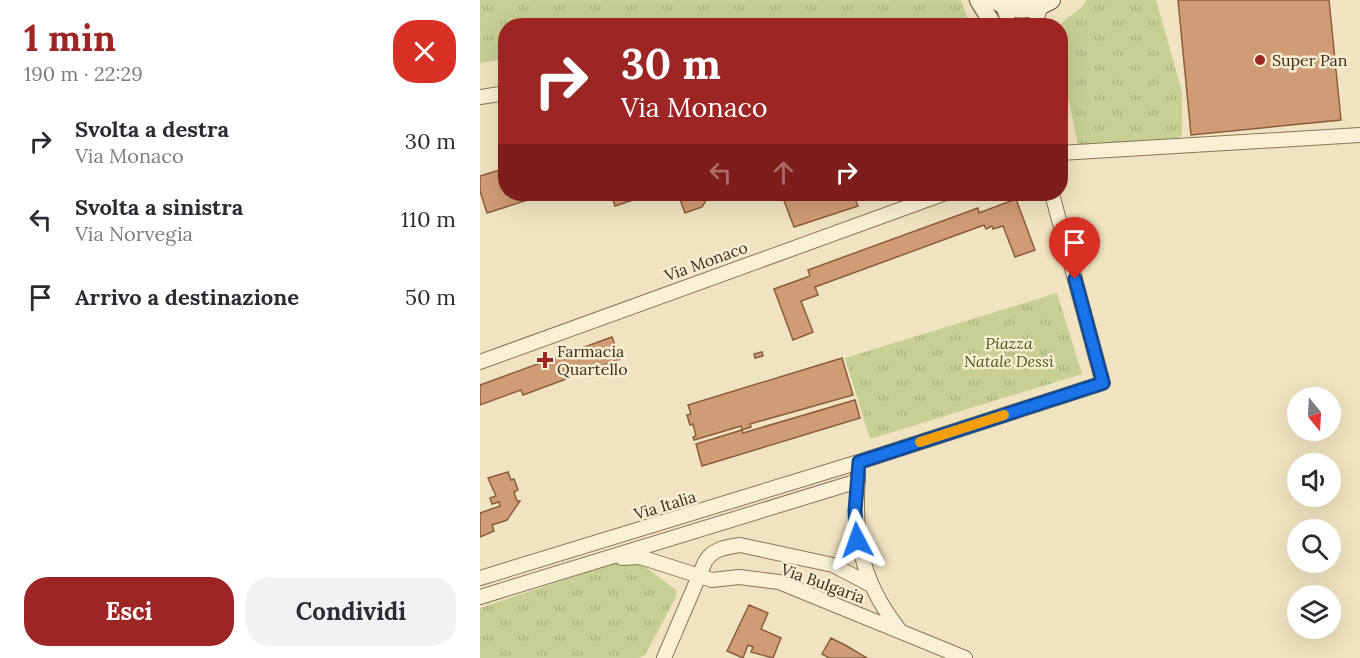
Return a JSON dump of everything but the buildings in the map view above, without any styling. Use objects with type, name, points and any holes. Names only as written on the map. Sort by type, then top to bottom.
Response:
[{"type":"main road","points":[[999,3],[1029,9],[1046,3]]},
{"type":"street","points":[[978,0],[989,18]]},
{"type":"street","points":[[999,3],[1006,18]]},
{"type":"street","points":[[1038,18],[1046,3]]},
{"type":"street","points":[[480,97],[498,94]]},
{"type":"street","points":[[1068,153],[1360,135]]},
{"type":"street","name":"Via Monaco","points":[[480,362],[924,201]]},
{"type":"street","points":[[859,462],[1103,383],[1054,201]]},
{"type":"street","name":"Via Bulgaria","points":[[859,462],[855,511],[857,540],[879,600],[899,629]]},
{"type":"street","name":"Via Italia","points":[[480,578],[859,462]]},
{"type":"street","name":"Via Italia","points":[[480,597],[858,481]]},
{"type":"street","name":"Via Bulgaria","points":[[664,658],[697,576],[709,554],[728,547],[740,545],[834,565],[872,585]]},
{"type":"street","name":"Via Bulgaria","points":[[605,558],[640,557],[711,580],[739,577],[778,582],[899,629],[965,658]]},
{"type":"street","name":"Via Bulgaria","points":[[866,616],[879,600]]},
{"type":"green space","points":[[480,0],[961,0],[967,18],[498,18],[498,60],[480,63]]},
{"type":"green space","points":[[1086,0],[1156,0],[1182,92],[1182,135],[1173,142],[1079,149],[1068,98],[1068,18],[1084,5]]},
{"type":"green space","name":"Piazza Natale Dessì","points":[[1057,293],[1082,374],[870,439],[845,358]]},
{"type":"green space","points":[[620,561],[640,563],[676,590],[676,597],[645,655],[639,658],[480,658],[480,608]]},
{"type":"slow traffic","points":[[920,442],[1004,415]]},
{"type":"place","name":"Super Pan","points":[[1260,60]]},
{"type":"place","name":"Farmacia Quartello","points":[[545,360]]},
{"type":"route","points":[[857,540],[855,511],[859,462],[1103,383],[1075,279]]}]
